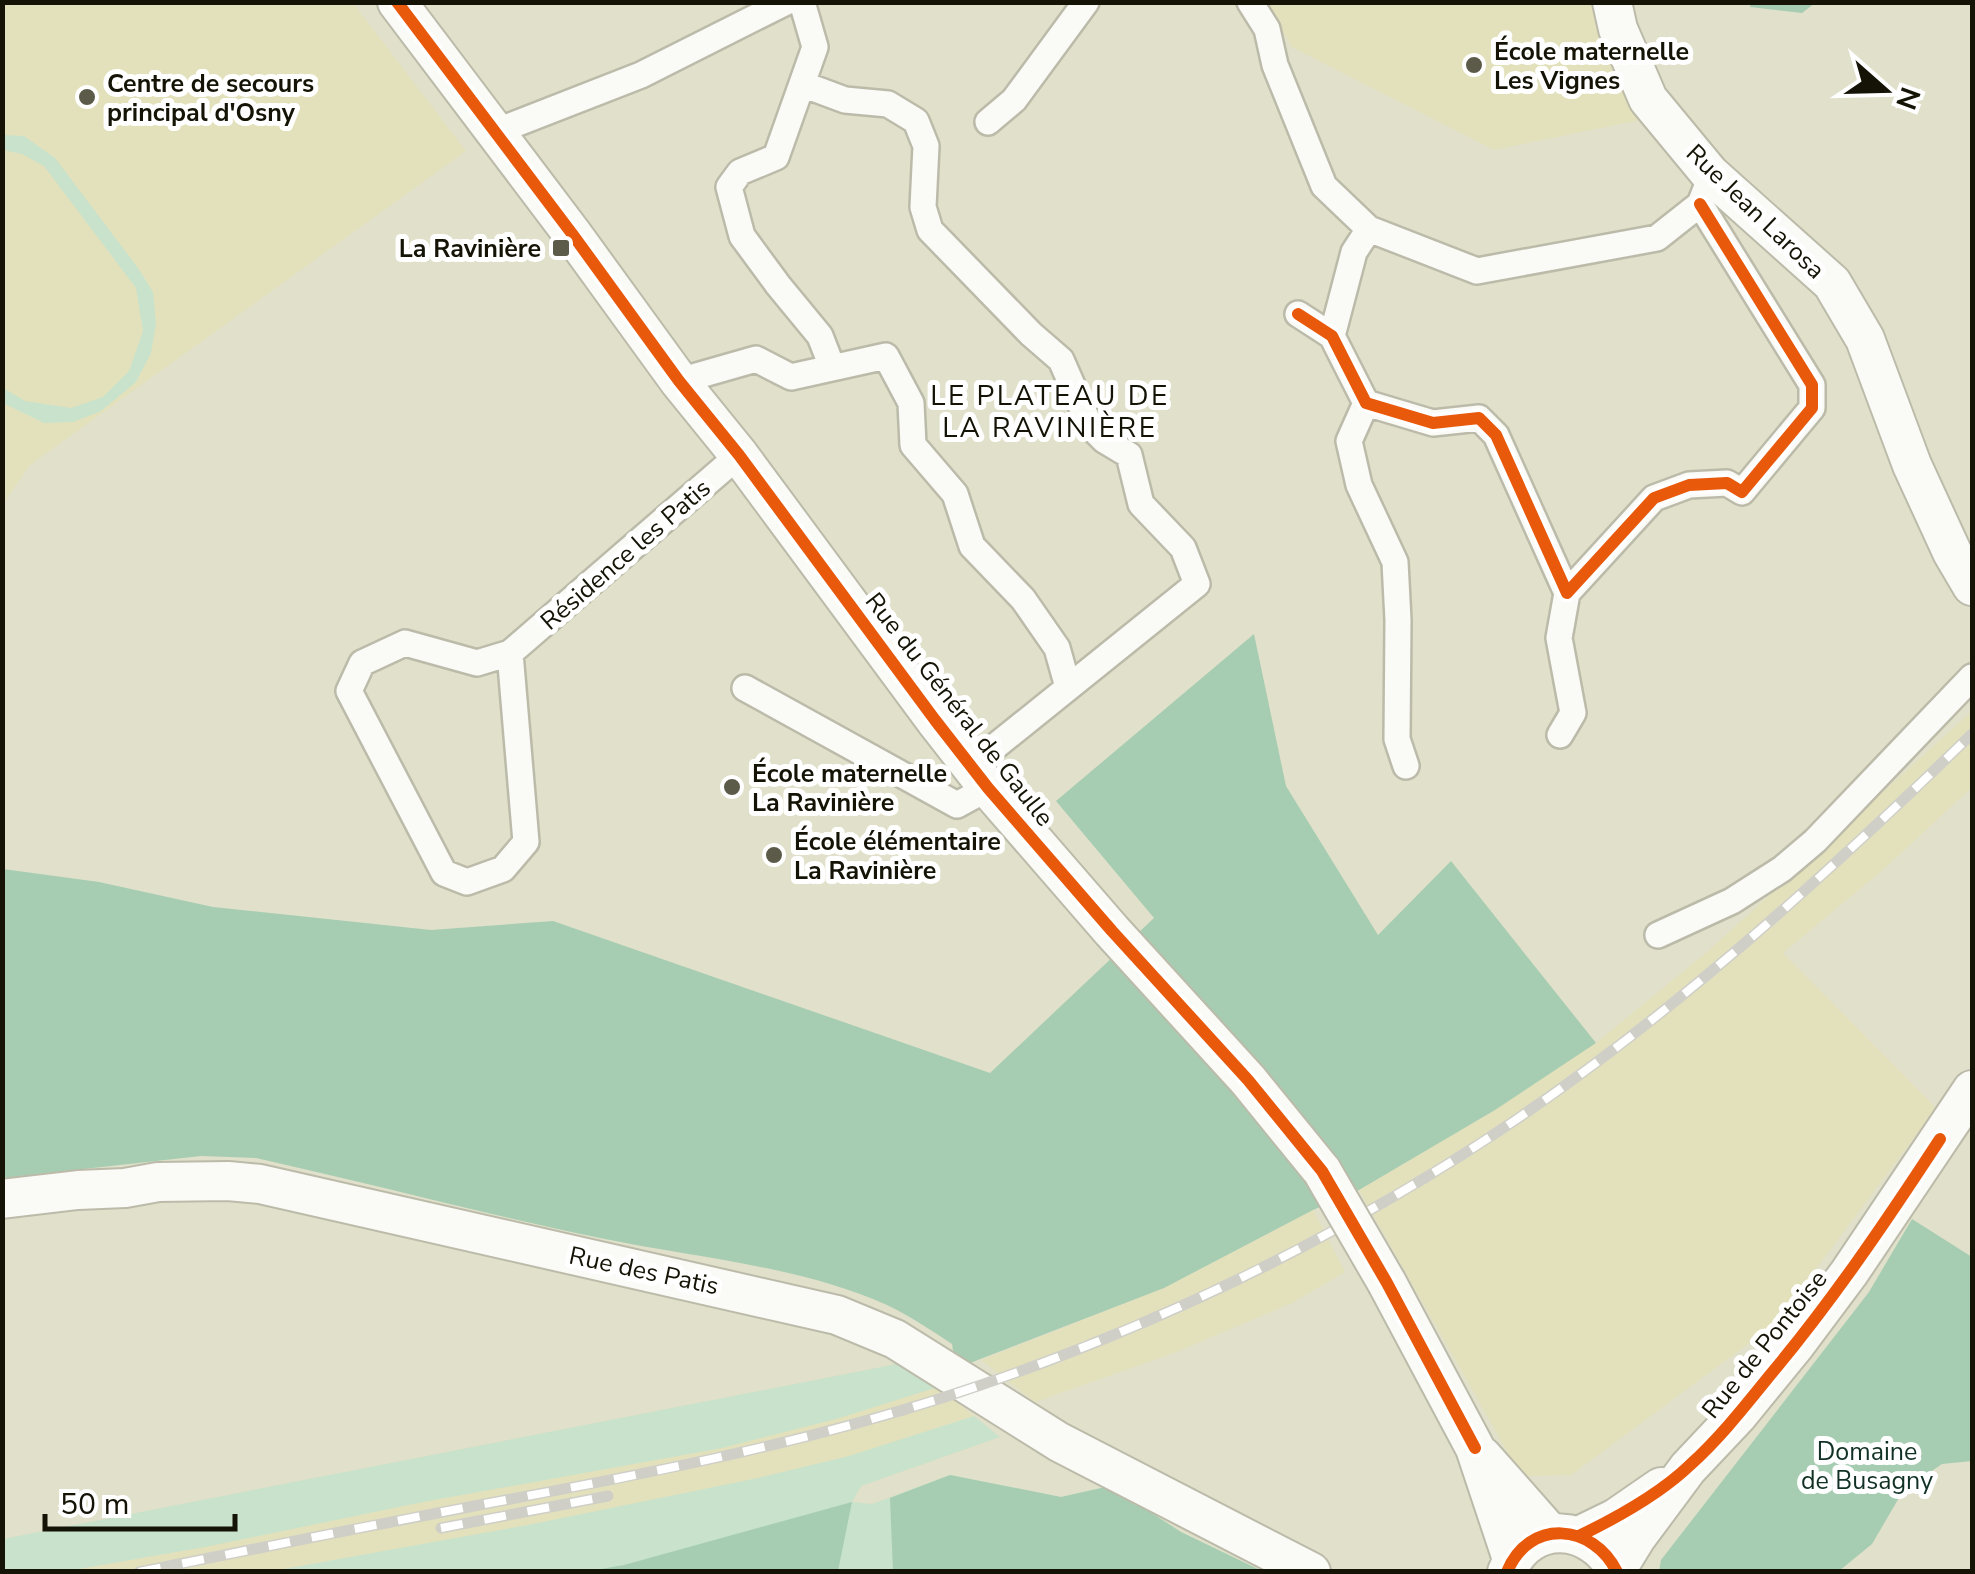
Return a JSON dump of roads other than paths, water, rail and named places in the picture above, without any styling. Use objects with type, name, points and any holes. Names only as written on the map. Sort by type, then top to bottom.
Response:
[{"type":"main road","name":"Rue du Général de Gaulle","points":[[397,2],[980,778],[1267,1102],[1322,1171],[1387,1283],[1474,1448],[1510,1565]]},
{"type":"main road","name":"Rue Jean Larosa","points":[[1612,2],[1618,29],[1648,100],[1705,190],[1832,283],[1864,339],[1912,465],[1972,586]]},
{"type":"main road","name":"Rue de Pontoise","points":[[1617,1570],[1688,1468],[1738,1415],[1850,1274],[1972,1090]]},
{"type":"main road","name":"Rue des Patis","points":[[2,1199],[158,1182],[228,1181],[299,1192],[836,1314],[895,1339],[1059,1442],[1311,1572]]},
{"type":"main road","name":"Rue du Général de Gaulle","points":[[1474,1448],[1566,1534],[1602,1548],[1617,1570]]},
{"type":"main road","name":"Rue de Pontoise","points":[[1510,1565],[1528,1542],[1616,1518],[1688,1468]]},
{"type":"street","points":[[802,2],[815,47],[776,157],[740,172],[730,187],[742,236],[820,336],[832,366]]},
{"type":"street","points":[[988,122],[1014,100],[1086,2]]},
{"type":"street","points":[[1250,2],[1267,29],[1275,65],[1324,186],[1369,229],[1477,271],[1657,238],[1705,190],[1812,385],[1812,408],[1742,492],[1728,483],[1689,485],[1654,498],[1568,594],[1559,638],[1573,714],[1560,735]]},
{"type":"street","points":[[494,132],[641,75],[779,4]]},
{"type":"street","points":[[746,688],[956,804],[980,778],[992,749],[1197,584],[1183,548],[1141,504],[1129,455],[1090,426],[1061,360],[930,230],[923,207],[926,146],[916,121],[888,104],[845,100],[802,84]]},
{"type":"street","points":[[1332,336],[1354,252],[1369,229]]},
{"type":"street","points":[[1298,314],[1332,336],[1366,403],[1433,423],[1479,418],[1496,435],[1568,594]]},
{"type":"street","points":[[680,381],[756,358],[791,376],[886,356],[912,403],[913,445],[955,494],[972,546],[1023,599],[1057,648],[1068,687]]},
{"type":"street","points":[[1366,403],[1349,441],[1359,485],[1394,562],[1398,739],[1406,766]]},
{"type":"street","name":"Résidence les Patis","points":[[510,654],[740,454]]},
{"type":"street","points":[[405,643],[477,663],[510,654],[526,842],[503,869],[467,882],[444,873],[348,691],[362,663],[405,643]]},
{"type":"street","points":[[1658,935],[1732,901],[1782,869],[1814,842],[1972,678]]},
{"type":"railway","points":[[139,1572],[773,1445],[948,1396],[1169,1311],[1241,1278],[1380,1204],[1448,1164],[1575,1078],[1752,937],[1972,734]]},
{"type":"railway","points":[[441,1528],[608,1496]]},
{"type":"place","name":"École maternelle Les Vignes","points":[[1474,65]]},
{"type":"place","name":"Centre de secours principal d'Osny","points":[[87,97]]},
{"type":"place","name":"La Ravinière","points":[[561,248]]},
{"type":"place","name":"École maternelle La Ravinière","points":[[732,787]]},
{"type":"place","name":"École élémentaire La Ravinière","points":[[774,855]]},
{"type":"district","name":"LE PLATEAU DE LA RAVINIÈRE","points":[[1050,411]]},
{"type":"park label","name":"Domaine de Busagny","points":[[1867,1466]]}]
